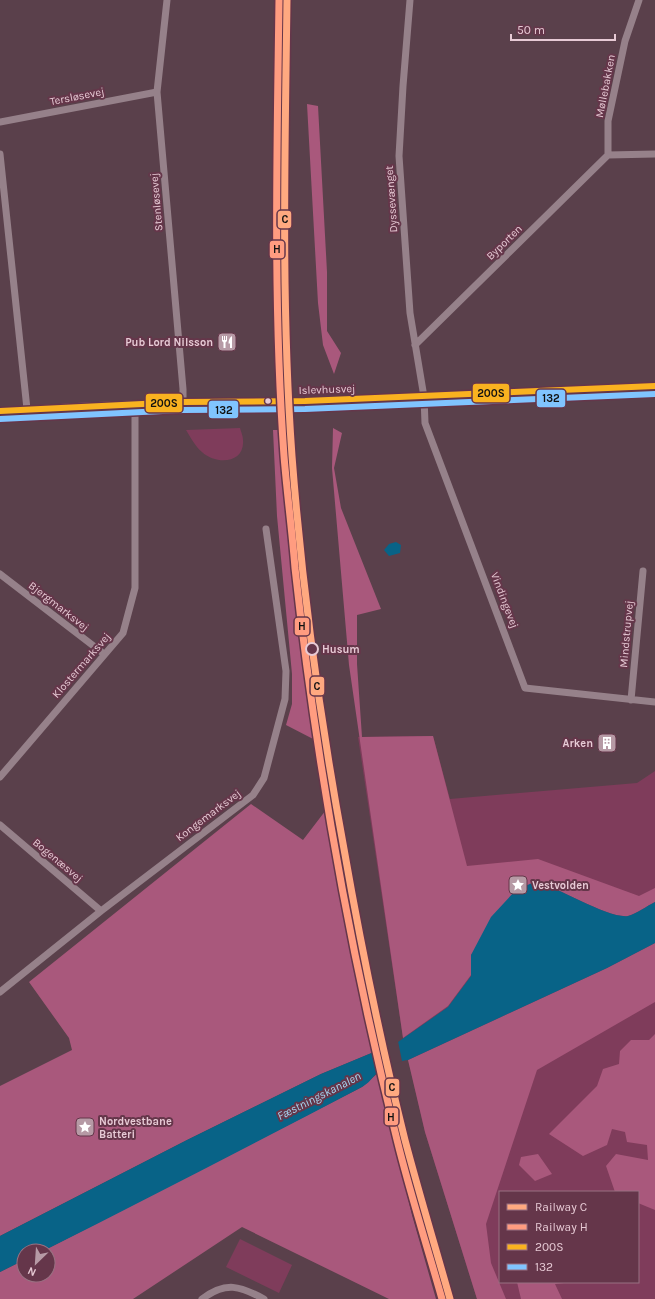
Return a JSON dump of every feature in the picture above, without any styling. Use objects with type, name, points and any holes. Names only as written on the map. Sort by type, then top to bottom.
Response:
[{"type":"street","name":"Stenløsevej","points":[[167,0],[157,92],[183,402]]},
{"type":"street","name":"Dyssevænget","points":[[410,0],[399,156],[410,313],[424,396]]},
{"type":"street","name":"Møllebakken","points":[[608,155],[608,121],[625,41],[639,0]]},
{"type":"street","name":"Tersløsevej","points":[[0,122],[157,92]]},
{"type":"street","points":[[0,154],[27,409]]},
{"type":"street","points":[[608,155],[655,154]]},
{"type":"street","name":"Byporten","points":[[415,345],[608,155]]},
{"type":"street","name":"Islevhusvej","points":[[0,412],[27,409],[183,402],[336,400],[655,386]]},
{"type":"street","name":"Vindingevej","points":[[424,396],[425,423],[511,647],[525,688],[655,702]]},
{"type":"street","name":"Klostermarksvej","points":[[0,778],[123,633],[135,588],[135,404]]},
{"type":"street","name":"Kongemarksvej","points":[[0,992],[101,911],[253,795],[264,778],[285,699],[286,671],[266,529]]},
{"type":"street","name":"Mindstrupvej","points":[[631,700],[643,571]]},
{"type":"street","name":"Bjergmarksvej","points":[[0,574],[104,654]]},
{"type":"street","name":"Bogenæsvej","points":[[0,825],[101,911]]},
{"type":"street","points":[[202,1299],[215,1290],[229,1287],[244,1288],[264,1299]]},
{"type":"shaded area","points":[[307,104],[318,106],[327,272],[327,331],[341,353],[334,374],[323,345],[318,303]]},
{"type":"shaded area","points":[[240,428],[243,440],[242,448],[235,458],[228,460],[215,459],[202,452],[195,445],[186,430]]},
{"type":"shaded area","points":[[333,428],[342,433],[334,468],[341,508],[381,609],[357,615],[357,664],[362,737],[433,736],[467,866],[538,859],[639,896],[655,888],[655,902],[631,915],[619,916],[596,908],[536,881],[471,955],[471,975],[448,1006],[403,1038],[349,665],[332,468]]},
{"type":"shaded area","points":[[273,430],[283,430],[304,639],[317,741],[286,725],[292,704],[292,674],[277,516]]},
{"type":"shaded area","name":"Vestvolden","points":[[433,736],[450,799],[637,783],[655,771],[655,1299],[477,1299],[425,1132],[403,1038],[358,737]]},
{"type":"shaded area","points":[[251,804],[303,840],[329,806],[350,943],[374,1052],[321,1074],[187,1140],[0,1236],[0,1086],[72,1050],[69,1038],[29,982]]},
{"type":"shaded area","points":[[655,943],[655,1002],[537,1070],[486,1224],[491,1263],[506,1299],[477,1299],[425,1132],[408,1060],[607,968]]},
{"type":"shaded area","points":[[655,1034],[655,1210],[639,1203],[639,1191],[615,1191],[606,1166],[616,1154],[648,1160],[647,1145],[627,1142],[625,1132],[612,1129],[607,1145],[583,1156],[549,1134],[597,1086],[603,1069],[619,1064],[620,1051],[631,1040],[649,1040]]},
{"type":"shaded area","points":[[378,1073],[412,1215],[436,1299],[389,1299],[242,1227],[133,1299],[0,1299],[0,1272],[16,1264],[16,1283],[56,1283],[56,1244],[362,1087]]},
{"type":"shaded area","points":[[538,1154],[552,1174],[535,1181],[519,1165],[521,1157]]},
{"type":"shaded area","points":[[240,1239],[292,1265],[279,1293],[226,1267]]},
{"type":"shaded area","points":[[517,1283],[564,1283],[555,1284],[562,1299],[521,1299]]},
{"type":"water","points":[[396,542],[401,545],[400,553],[389,556],[384,550],[389,544]]},
{"type":"water","name":"Fæstningskanalen","points":[[536,881],[596,908],[619,916],[631,915],[655,902],[655,943],[607,968],[408,1060],[386,1066],[363,1086],[242,1150],[56,1244],[56,1243],[16,1243],[16,1264],[0,1272],[0,1236],[187,1140],[321,1074],[398,1042],[448,1007],[471,976],[471,955],[491,917],[515,891]]},
{"type":"pier","points":[[398,1041],[402,1061],[383,1069],[378,1049]]},
{"type":"rail line","name":"H","points":[[279,0],[277,114],[278,342],[284,456],[303,640],[336,856],[364,998],[402,1160],[442,1299]]},
{"type":"rail line","name":"C","points":[[287,0],[285,114],[286,342],[296,505],[313,653],[335,800],[372,995],[405,1140],[450,1299]]},
{"type":"transit line","name":"200S","points":[[0,411],[183,402],[305,401],[655,386]]},
{"type":"transit line","name":"132","points":[[0,419],[183,410],[305,409],[655,394]]},
{"type":"place","name":"Pub Lord Nilsson","points":[[227,342]]},
{"type":"place","name":"Husum","points":[[312,649]]},
{"type":"place","name":"Arken","points":[[607,743]]},
{"type":"place","name":"Vestvolden","points":[[518,885]]},
{"type":"place","name":"Nordvestbane Batteri","points":[[85,1127]]}]
